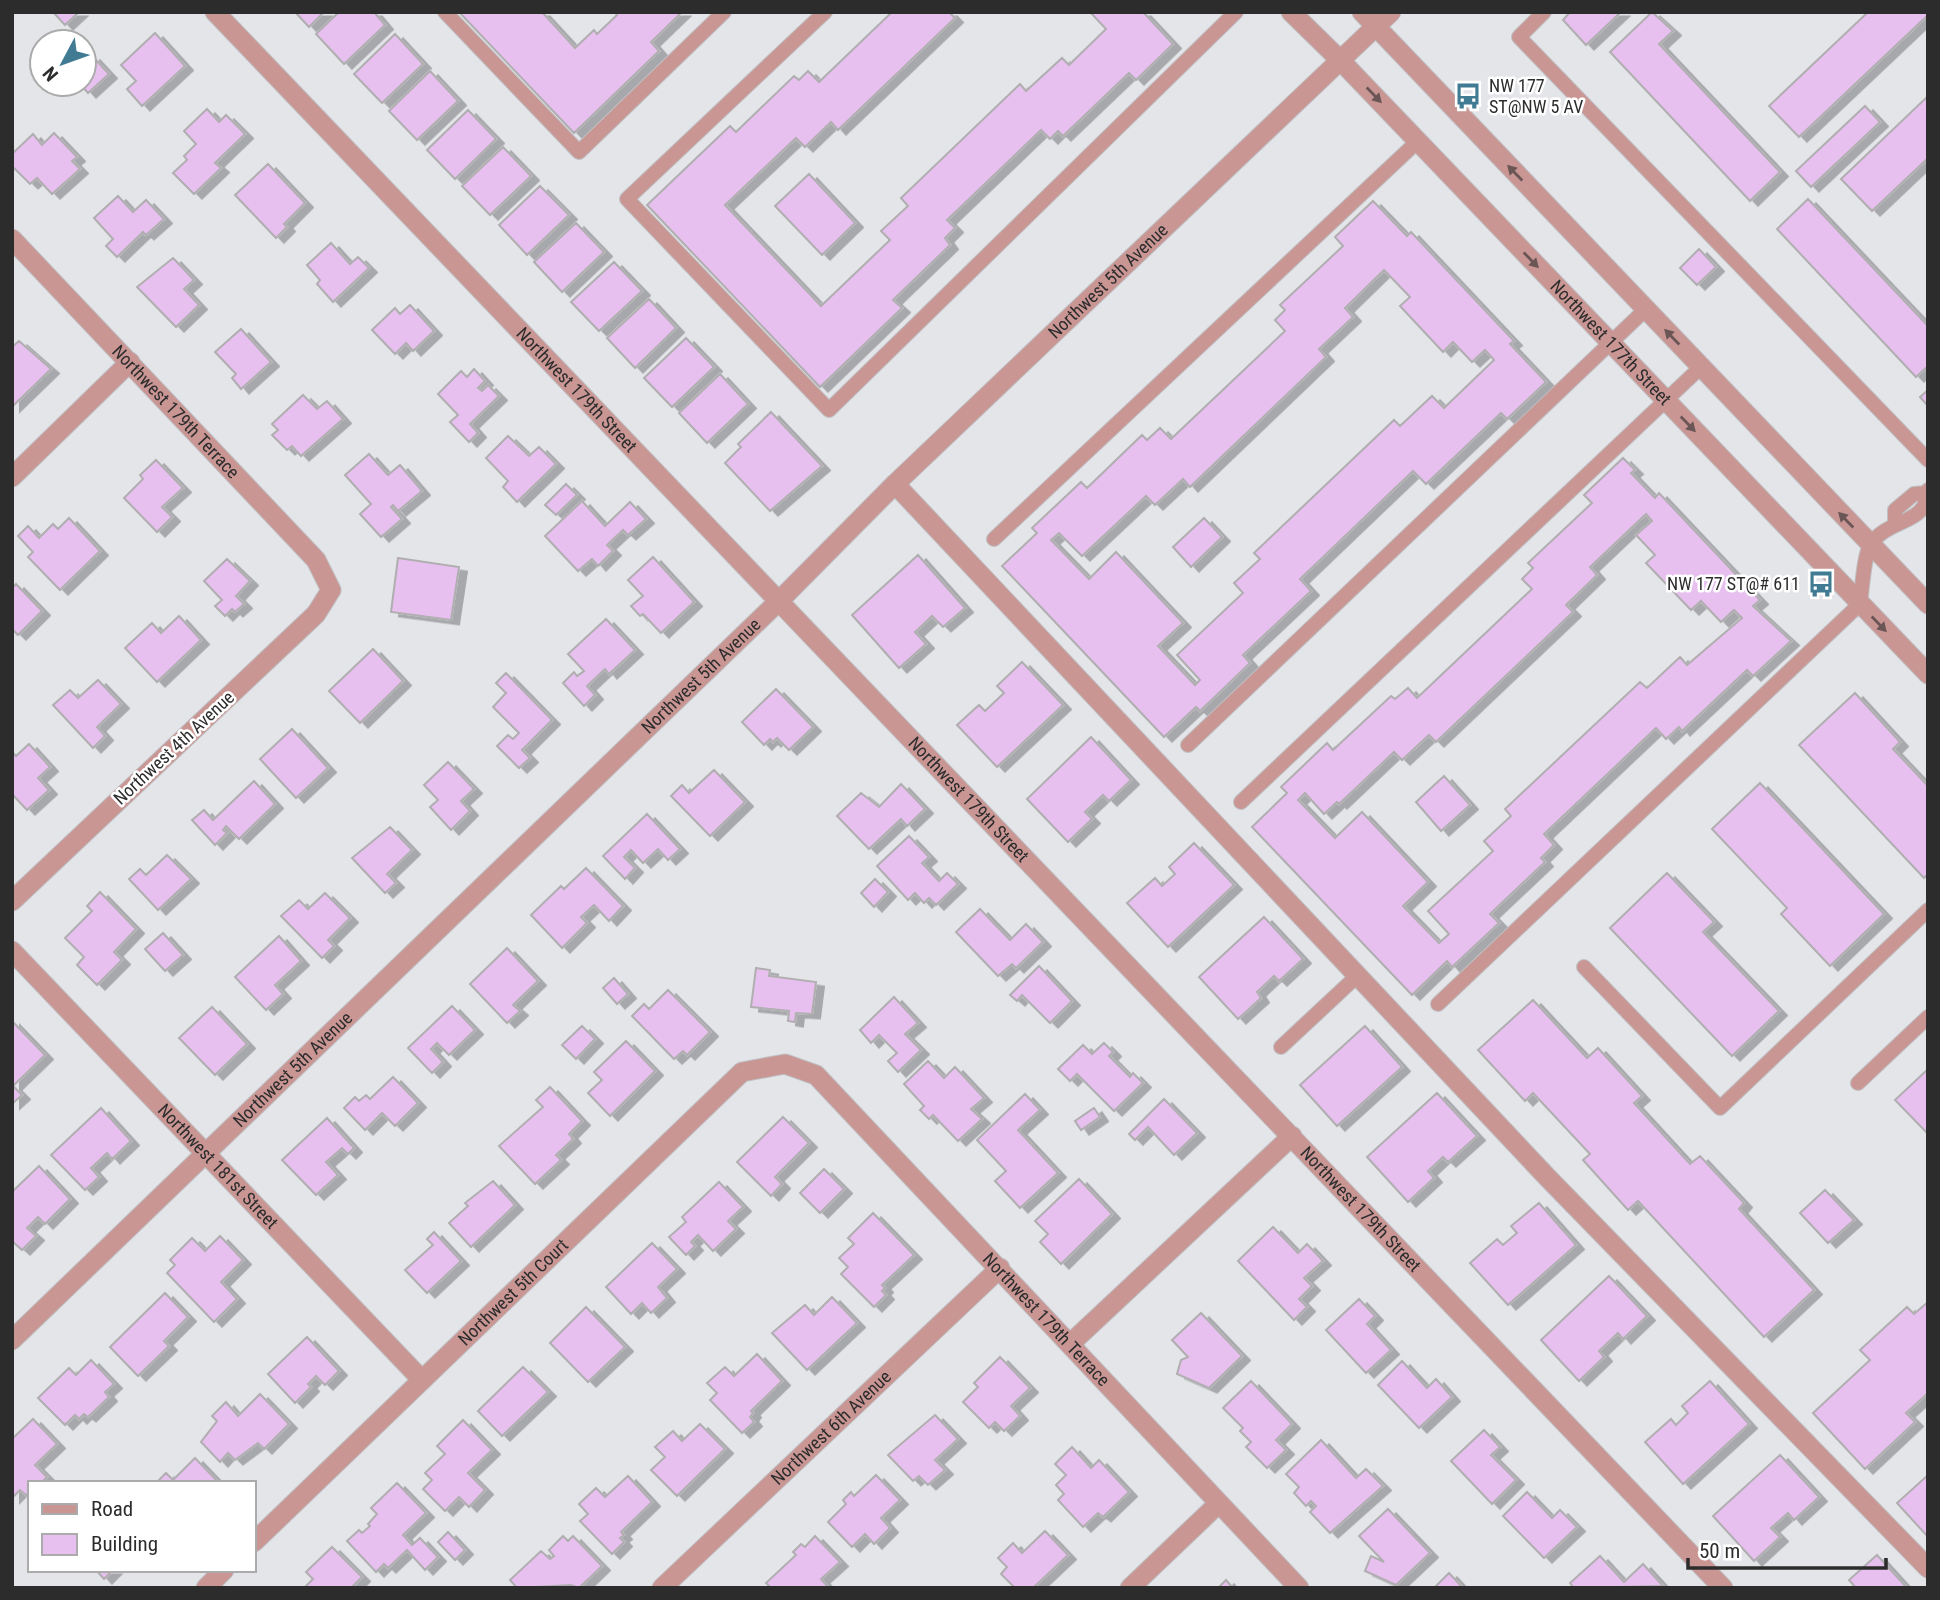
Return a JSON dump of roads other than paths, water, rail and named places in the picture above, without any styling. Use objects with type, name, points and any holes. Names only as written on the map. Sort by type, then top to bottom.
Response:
[{"type":"street","name":"Northwest 179th Street","points":[[215,12],[1723,1588]]},
{"type":"street","name":"Northwest 177th Street","points":[[1291,12],[1928,674]]},
{"type":"street","name":"Northwest 5th Avenue","points":[[12,1340],[780,600],[895,484],[1340,60],[1369,19],[1391,12]]},
{"type":"street","points":[[1369,19],[1928,604]]},
{"type":"street","name":"Northwest 179th Terrace","points":[[12,239],[316,559],[331,590]]},
{"type":"street","points":[[12,477],[130,362]]},
{"type":"street","points":[[895,484],[1547,1177],[1928,1568]]},
{"type":"street","name":"Northwest 4th Avenue","points":[[12,901],[316,614],[331,590]]},
{"type":"street","name":"Northwest 181st Street","points":[[12,951],[422,1380]]},
{"type":"street","name":"Northwest 179th Terrace","points":[[785,1064],[816,1075],[1299,1588]]},
{"type":"street","name":"Northwest 5th Court","points":[[256,1540],[742,1072],[785,1064]]},
{"type":"street","points":[[1070,1344],[1292,1136]]},
{"type":"street","name":"Northwest 6th Avenue","points":[[662,1588],[999,1268]]},
{"type":"street","points":[[1130,1588],[1218,1504]]},
{"type":"street","points":[[206,1588],[222,1572]]},
{"type":"lane","points":[[445,12],[579,152],[724,12]]},
{"type":"lane","points":[[825,12],[627,199],[829,410],[1236,12]]},
{"type":"lane","points":[[1544,12],[1519,37],[1928,460]]},
{"type":"lane","points":[[994,539],[1418,141]]},
{"type":"lane","points":[[1188,745],[1645,310]]},
{"type":"lane","points":[[1241,802],[1700,367]]},
{"type":"lane","points":[[1438,1004],[1860,604],[1869,545],[1895,522],[1907,521],[1915,514],[1924,505],[1927,491]]},
{"type":"lane","points":[[1584,967],[1720,1108],[1928,910]]},
{"type":"lane","points":[[1281,1047],[1357,975]]},
{"type":"lane","points":[[1858,1083],[1928,1017]]},
{"type":"place","name":"NW 177 ST@NW 5 AV","points":[[1468,96]]},
{"type":"place","name":"NW 177 ST@# 611","points":[[1821,584]]}]
